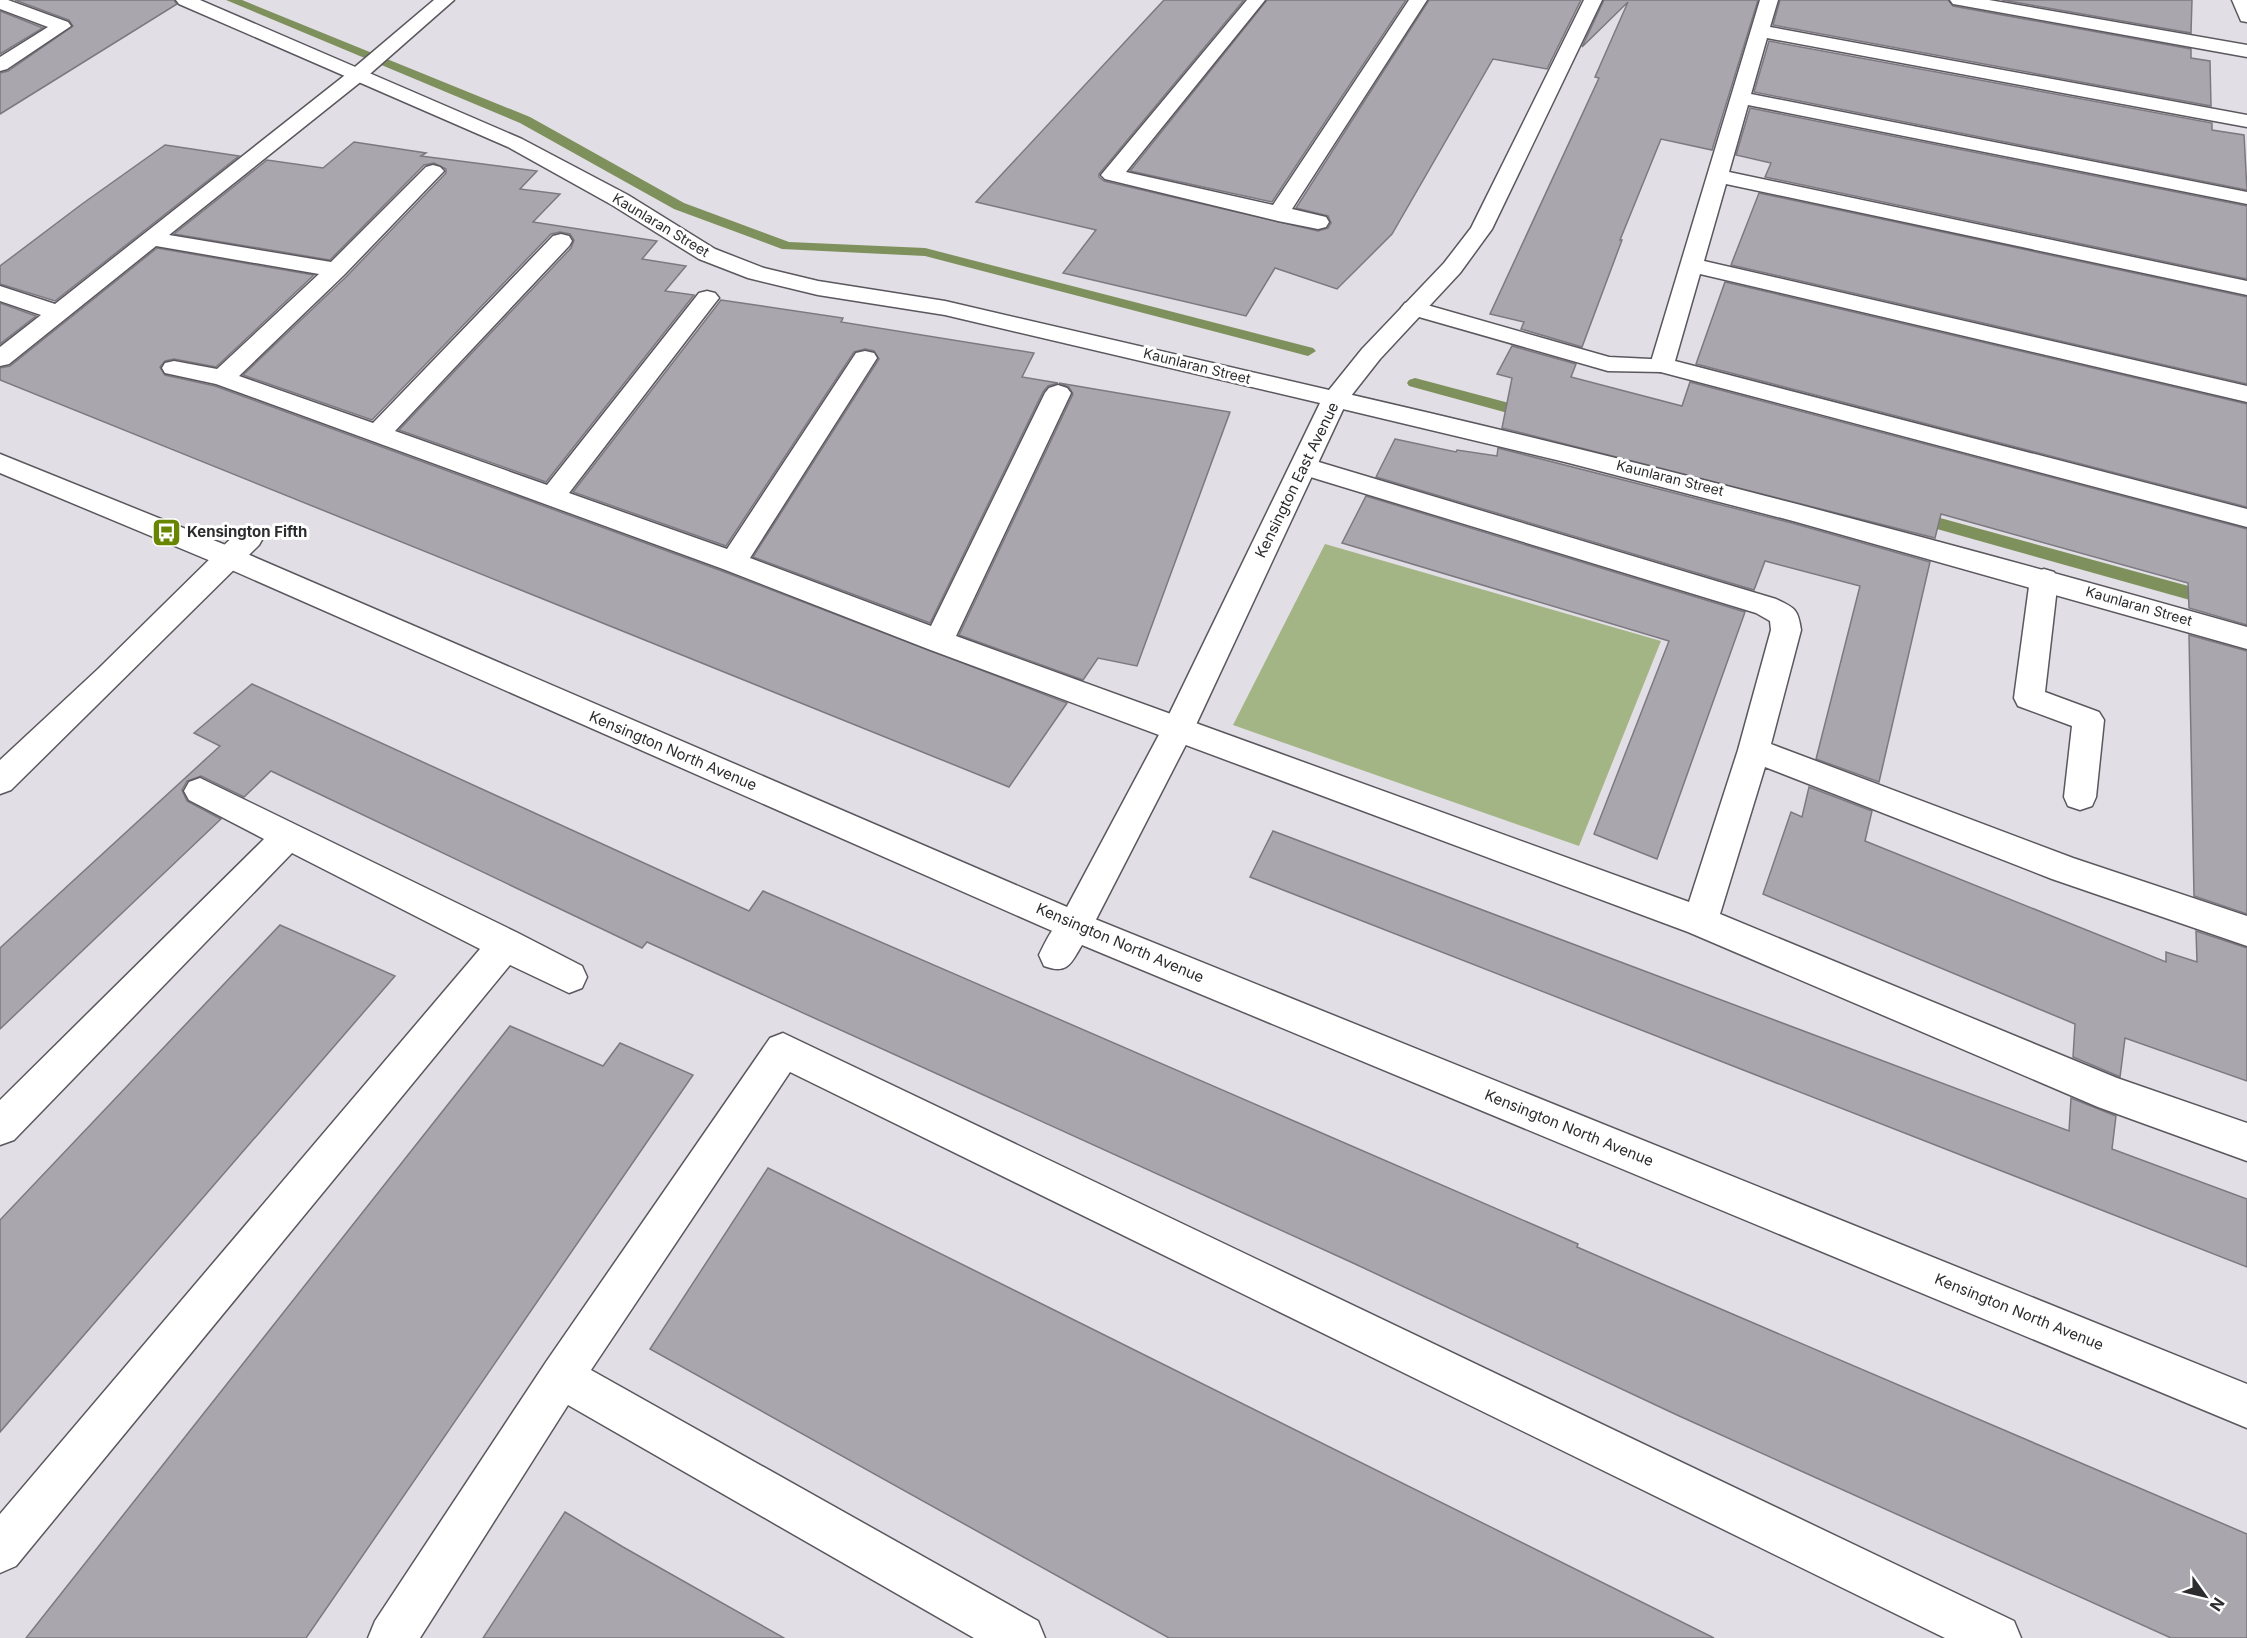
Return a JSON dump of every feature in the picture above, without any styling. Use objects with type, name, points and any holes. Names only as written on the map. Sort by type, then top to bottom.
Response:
[{"type":"street","name":"Kaunlaran Street","points":[[185,0],[360,71],[515,143],[621,200],[707,254],[756,273],[818,288],[945,308],[1342,389],[1528,442],[1747,498],[2044,579],[2247,638]]},
{"type":"street","points":[[1257,0],[1112,175],[1318,222]]},
{"type":"street","points":[[1278,214],[1418,0]]},
{"type":"street","name":"Kensington East Avenue","points":[[1066,940],[1178,729],[1342,389],[1371,354],[1452,268],[1481,229],[1593,0]]},
{"type":"street","points":[[1662,365],[1769,0]]},
{"type":"street","points":[[1959,0],[2247,51]]},
{"type":"street","points":[[2241,0],[2247,17]]},
{"type":"street","points":[[0,358],[360,71],[441,1]]},
{"type":"street","points":[[0,3],[62,26],[0,65]]},
{"type":"street","points":[[1760,31],[2247,121]]},
{"type":"street","points":[[1741,98],[2247,198]]},
{"type":"street","points":[[222,378],[336,270],[433,171]]},
{"type":"street","points":[[1718,176],[2247,288]]},
{"type":"street","points":[[152,239],[336,270]]},
{"type":"street","points":[[377,435],[561,241]]},
{"type":"street","points":[[1691,265],[2247,394]]},
{"type":"street","points":[[0,293],[58,313]]},
{"type":"street","points":[[552,497],[707,298]]},
{"type":"street","points":[[1413,308],[1608,364],[1662,365],[2247,518]]},
{"type":"street","points":[[733,562],[865,358]]},
{"type":"street","points":[[174,368],[222,378],[733,562],[939,641],[1700,921],[2111,1094],[2247,1142]]},
{"type":"street","points":[[939,641],[1058,393]]},
{"type":"street","name":"Kensington North Avenue","points":[[0,463],[238,548],[1066,940],[2247,1406]]},
{"type":"street","points":[[1303,466],[1766,606],[1784,615],[1785,630],[1754,750],[1700,921]]},
{"type":"street","points":[[0,781],[238,548]]},
{"type":"street","points":[[2044,579],[2029,698],[2088,720],[2080,797]]},
{"type":"street","points":[[1754,750],[2064,869],[2247,931]]},
{"type":"street","points":[[200,791],[569,977]]},
{"type":"street","points":[[0,1127],[288,836]]},
{"type":"street","points":[[5,1536],[506,944]]},
{"type":"street","points":[[392,1638],[561,1377],[783,1050],[1997,1638]]},
{"type":"street","points":[[561,1377],[1021,1638]]},
{"type":"green space","points":[[1325,544],[1661,641],[1579,846],[1233,725]]},
{"type":"building","points":[[15,0],[174,0],[177,4],[0,114],[0,73],[8,71],[73,26],[69,20]]},
{"type":"building","points":[[1164,0],[1244,0],[1099,174],[1099,177],[1104,181],[1318,231],[1328,228],[1331,223],[1328,216],[1296,208],[1429,0],[1581,0],[1547,69],[1493,59],[1392,234],[1337,289],[1275,268],[1246,316],[1063,273],[1096,230],[976,202]]},
{"type":"building","points":[[1267,0],[1406,0],[1272,202],[1130,171]]},
{"type":"building","points":[[1604,0],[1758,0],[1712,150],[1661,139],[1620,240],[1622,240],[1582,347],[1521,329],[1524,322],[1490,314],[1599,78],[1595,77],[1628,2],[1582,47]]},
{"type":"building","points":[[1780,0],[1948,0],[1953,6],[2191,49],[2191,58],[2210,61],[2211,106],[1773,25]]},
{"type":"building","points":[[2002,0],[2192,0],[2191,33]]},
{"type":"building","points":[[0,11],[43,28],[0,54]]},
{"type":"building","points":[[1769,41],[2212,123],[2212,130],[2244,135],[2247,190],[1754,92]]},
{"type":"building","points":[[1750,108],[2247,206],[2247,279],[1765,177],[1771,163],[1736,155]]},
{"type":"building","points":[[354,142],[426,153],[421,156],[537,171],[520,189],[560,194],[533,222],[657,241],[642,259],[686,266],[665,291],[694,295],[546,482],[399,430],[571,248],[574,240],[570,234],[560,232],[551,234],[372,420],[243,375],[346,277],[446,173],[446,169],[434,163],[424,165],[330,260],[174,234],[267,160],[323,168]]},
{"type":"building","points":[[165,145],[239,156],[55,301],[0,284],[0,266]]},
{"type":"building","points":[[1759,193],[2247,297],[2247,384],[1731,265]]},
{"type":"building","points":[[157,248],[314,275],[216,367],[174,359],[165,361],[160,367],[165,375],[215,386],[722,571],[1067,703],[1009,787],[0,380],[0,368],[10,366]]},
{"type":"building","points":[[1725,282],[2247,404],[2247,507],[1696,364]]},
{"type":"building","points":[[721,300],[843,318],[841,322],[1034,353],[1022,377],[1058,383],[1048,386],[1043,392],[930,623],[753,557],[879,359],[874,351],[865,349],[854,352],[726,546],[573,492]]},
{"type":"building","points":[[0,303],[36,316],[0,344]]},
{"type":"building","points":[[1512,346],[1576,364],[1571,377],[1682,406],[1690,382],[2247,529],[2247,625],[2189,608],[2188,583],[1941,514],[1935,538],[1502,428],[1512,378],[1497,374]]},
{"type":"building","points":[[1059,383],[1230,412],[1137,666],[1098,658],[1083,680],[959,635],[1073,394],[1069,387]]},
{"type":"building","points":[[1395,439],[1456,452],[1457,450],[1497,456],[1498,448],[1792,523],[1930,562],[1879,782],[1816,759],[1860,586],[1765,561],[1754,590],[1376,477]]},
{"type":"building","points":[[1366,496],[1745,612],[1657,859],[1594,834],[1669,641],[1342,543]]},
{"type":"building","points":[[2189,635],[2247,651],[2247,914],[2194,896]]},
{"type":"building","points":[[252,684],[749,911],[763,891],[1578,1244],[1577,1247],[1667,1286],[2247,1534],[2247,1638],[2171,1638],[1677,1415],[1353,1263],[647,942],[642,948],[271,771],[244,797],[201,776],[187,781],[182,790],[187,801],[221,819],[0,1029],[0,948],[220,746],[194,733]]},
{"type":"building","points":[[1809,787],[1872,811],[1865,841],[2166,962],[2166,952],[2197,962],[2196,931],[2247,948],[2247,1081],[2125,1038],[2120,1077],[2073,1057],[2075,1024],[1763,894],[1791,812],[1802,817]]},
{"type":"building","points":[[1273,831],[2069,1131],[2071,1098],[2116,1116],[2112,1149],[2247,1199],[2247,1267],[1250,877]]},
{"type":"building","points":[[280,925],[395,976],[0,1432],[0,1220]]},
{"type":"building","points":[[510,1026],[603,1066],[620,1043],[693,1075],[306,1638],[26,1638]]},
{"type":"building","points":[[768,1168],[1714,1638],[1169,1638],[650,1349]]},
{"type":"building","points":[[565,1512],[623,1547],[784,1638],[483,1638]]},
{"type":"waterway","points":[[232,0],[525,120],[679,206],[787,246],[925,252],[1308,351]]},
{"type":"waterway","points":[[1415,383],[1533,415]]},
{"type":"waterway","points":[[1911,516],[2247,609]]},
{"type":"place","name":"Kensington Fifth","points":[[166,532]]}]
